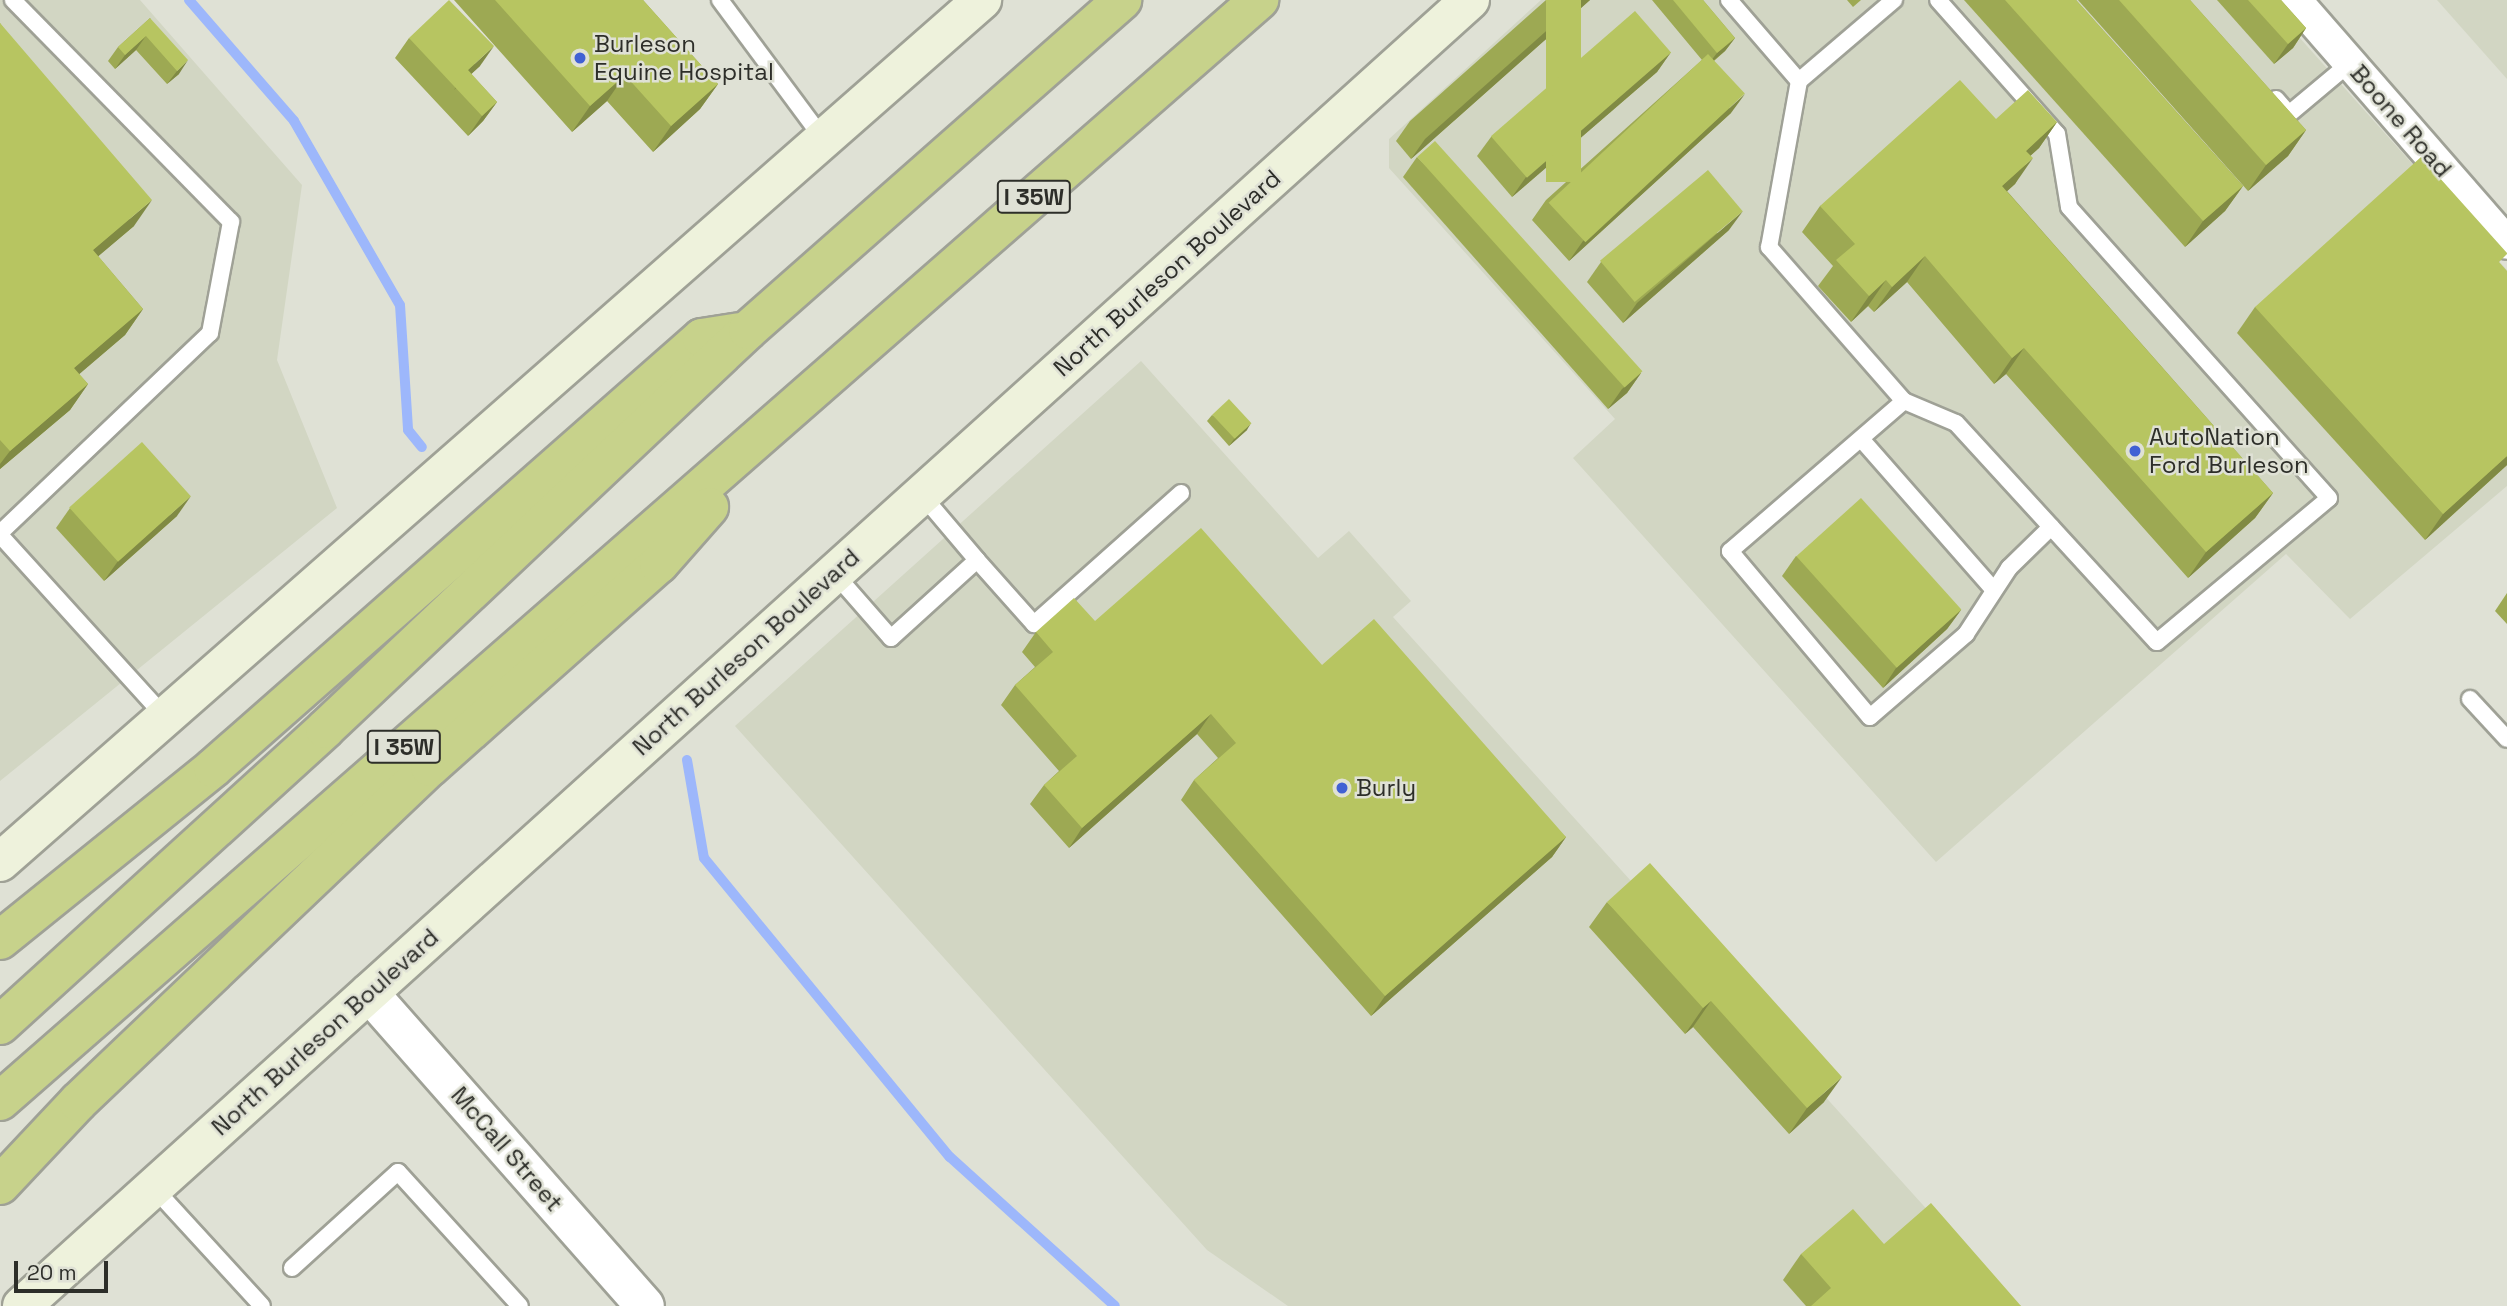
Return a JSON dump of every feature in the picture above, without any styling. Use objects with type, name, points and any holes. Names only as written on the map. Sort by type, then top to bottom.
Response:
[{"type":"highway","name":"I 35W","points":[[0,1025],[325,729],[748,330],[1122,0]]},
{"type":"highway","name":"I 35W","points":[[0,1101],[1259,0]]},
{"type":"highway","points":[[0,940],[213,768],[702,338],[748,330]]},
{"type":"highway","points":[[0,1185],[78,1102],[430,767],[659,564],[808,394]]},
{"type":"main road","points":[[0,862],[982,0]]},
{"type":"main road","name":"North Burleson Boulevard","points":[[22,1306],[1470,0]]},
{"type":"street","name":"Boone Road","points":[[2295,0],[2507,243]]},
{"type":"street","name":"McCall Street","points":[[369,993],[639,1304]]},
{"type":"lane","points":[[13,0],[231,222],[211,333],[0,534],[166,718]]},
{"type":"lane","points":[[720,0],[824,140]]},
{"type":"lane","points":[[1729,0],[1798,81]]},
{"type":"lane","points":[[1894,0],[1798,81],[1769,247],[1904,401],[1956,423],[2157,642],[2329,498],[2069,207],[2057,134],[1938,0]]},
{"type":"lane","points":[[2263,85],[2289,114],[2350,63]]},
{"type":"lane","points":[[1904,401],[1862,440],[1730,551],[1870,717],[1966,634],[1993,589],[2052,527]]},
{"type":"lane","points":[[1862,440],[1993,589]]},
{"type":"lane","points":[[921,494],[1034,624],[1181,493]]},
{"type":"lane","points":[[834,572],[891,638],[978,560]]},
{"type":"lane","points":[[2470,699],[2507,739]]},
{"type":"lane","points":[[292,1268],[398,1172],[520,1306]]},
{"type":"lane","points":[[153,1187],[262,1306]]},
{"type":"shaded area","points":[[0,0],[140,0],[302,185],[277,360],[337,508],[0,781]]},
{"type":"shaded area","points":[[1541,0],[2266,0],[2507,270],[2507,486],[2350,619],[2286,554],[1936,862],[1573,458],[1615,419],[1389,168],[1389,139]]},
{"type":"shaded area","points":[[2437,0],[2507,0],[2507,79]]},
{"type":"shaded area","points":[[1141,361],[1318,558],[1349,531],[1411,601],[1393,617],[2014,1306],[1288,1306],[1207,1250],[735,726]]},
{"type":"building","points":[[449,0],[494,46],[468,70],[497,102],[482,116],[409,38]]},
{"type":"building","points":[[495,0],[643,0],[718,84],[671,126],[625,75],[590,106]]},
{"type":"building","points":[[1546,0],[1581,0],[1581,182],[1546,182]]},
{"type":"building","points":[[1673,0],[1703,0],[1735,38],[1717,53]]},
{"type":"building","points":[[2005,0],[2076,0],[2243,186],[2203,221]]},
{"type":"building","points":[[2119,0],[2190,0],[2306,130],[2266,165]]},
{"type":"building","points":[[2248,0],[2281,0],[2306,28],[2288,44]]},
{"type":"building","points":[[1635,11],[1671,53],[1527,178],[1491,136]]},
{"type":"building","points":[[150,18],[188,60],[177,71],[146,36],[125,55],[118,47]]},
{"type":"building","points":[[0,23],[152,200],[93,250],[143,309],[74,368],[88,384],[10,451],[0,440]]},
{"type":"building","points":[[1708,54],[1745,93],[1585,242],[1549,203]]},
{"type":"building","points":[[1960,80],[1996,119],[2028,90],[2057,122],[2026,151],[2033,158],[2002,186],[2273,493],[2206,552],[2024,348],[2012,358],[1925,256],[1892,287],[1886,280],[1869,296],[1836,260],[1855,244],[1820,206]]},
{"type":"building","points":[[1435,141],[1642,371],[1625,387],[1417,157]]},
{"type":"building","points":[[2421,157],[2507,253],[2499,262],[2507,271],[2507,456],[2443,514],[2255,307]]},
{"type":"building","points":[[1708,170],[1743,211],[1635,302],[1600,261]]},
{"type":"building","points":[[1229,399],[1252,423],[1235,439],[1212,415]]},
{"type":"building","points":[[142,442],[191,496],[118,562],[69,508]]},
{"type":"building","points":[[1861,498],[1961,609],[1897,668],[1796,556]]},
{"type":"building","name":"Burly","points":[[1201,528],[1322,665],[1374,619],[1566,837],[1385,996],[1194,780],[1236,743],[1211,714],[1082,828],[1044,785],[1077,756],[1015,685],[1053,652],[1036,632],[1074,598],[1095,621]]},
{"type":"building","points":[[1650,863],[1842,1077],[1807,1108],[1711,1001],[1703,1008],[1607,902]]},
{"type":"building","points":[[1931,1203],[2021,1306],[1811,1306],[1831,1288],[1801,1254],[1853,1209],[1884,1244]]},
{"type":"waterway","points":[[189,0],[294,121],[400,305],[408,430],[422,447]]},
{"type":"waterway","points":[[687,760],[704,858],[950,1157],[1115,1306]]},
{"type":"place","name":"Burleson Equine Hospital","points":[[580,58]]},
{"type":"place","name":"AutoNation Ford Burleson","points":[[2135,451]]},
{"type":"place","name":"Burly","points":[[1342,788]]}]
